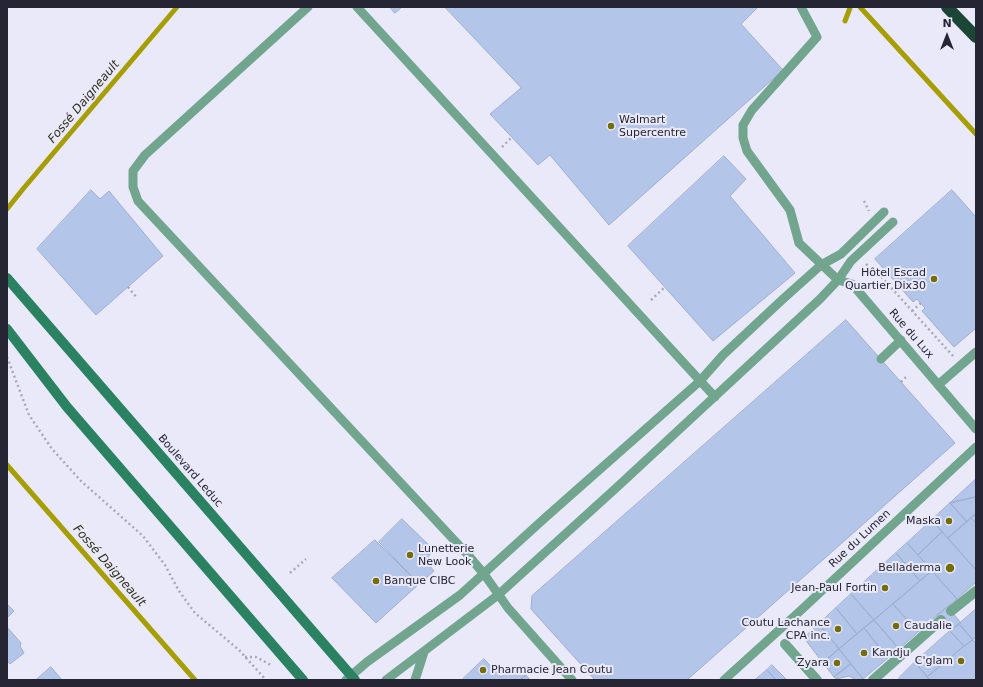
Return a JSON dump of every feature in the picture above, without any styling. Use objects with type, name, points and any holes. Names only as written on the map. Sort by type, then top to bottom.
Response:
[{"type":"highway","points":[[947,7],[976,37]]},
{"type":"street","name":"Boulevard Leduc","points":[[7,278],[351,678]]},
{"type":"street","points":[[7,329],[70,411],[303,680]]},
{"type":"street","points":[[951,611],[976,591]]},
{"type":"street","points":[[873,680],[941,620]]},
{"type":"street","points":[[785,644],[818,680]]},
{"type":"lane","points":[[308,7],[145,155],[133,172],[133,187],[138,202],[339,415],[468,555],[484,574],[508,608],[572,680]]},
{"type":"lane","points":[[357,7],[715,396]]},
{"type":"lane","name":"Rue du Lux","points":[[801,7],[818,37],[752,110],[743,125],[743,138],[747,151],[790,210],[799,243],[838,280],[852,284],[976,429]]},
{"type":"lane","points":[[351,678],[367,662],[460,595],[700,380],[723,355],[821,265],[841,254],[884,212]]},
{"type":"lane","points":[[386,680],[498,595],[820,299],[838,280],[851,261],[894,222]]},
{"type":"lane","points":[[881,359],[901,340]]},
{"type":"lane","points":[[938,385],[976,352]]},
{"type":"lane","name":"Rue du Lumen","points":[[724,680],[976,447]]},
{"type":"lane","points":[[415,680],[424,652]]},
{"type":"path","points":[[864,262],[877,272],[956,359]]},
{"type":"path","points":[[128,287],[137,298]]},
{"type":"path","points":[[651,300],[664,287]]},
{"type":"path","points":[[912,311],[921,303]]},
{"type":"path","points":[[7,357],[21,398],[29,415],[52,449],[81,481],[143,536],[165,565],[179,591],[192,609],[245,657],[266,680]]},
{"type":"path","points":[[901,382],[906,377]]},
{"type":"path","points":[[290,573],[306,559]]},
{"type":"path","points":[[245,657],[251,656],[263,660],[274,668]]},
{"type":"building","points":[[390,7],[402,7],[395,13]]},
{"type":"building","name":"Walmart Supercentre","points":[[445,7],[758,7],[741,24],[783,70],[609,225],[550,155],[538,165],[490,114],[521,88]]},
{"type":"building","points":[[724,156],[746,179],[730,196],[795,273],[713,341],[628,246]]},
{"type":"building","points":[[91,190],[100,199],[109,191],[163,256],[96,315],[37,249]]},
{"type":"building","name":"Hôtel Escad Quartier Dix30","points":[[952,190],[976,217],[976,328],[954,347],[922,311],[925,308],[917,299],[913,302],[875,259]]},
{"type":"building","points":[[846,320],[955,443],[687,680],[595,680],[531,609],[532,596]]},
{"type":"building","points":[[975,480],[976,497],[950,503]]},
{"type":"building","points":[[976,497],[976,514],[967,522],[950,503]]},
{"type":"building","name":"Maska","points":[[950,503],[967,522],[948,538],[932,520]]},
{"type":"building","points":[[976,514],[976,523],[971,518]]},
{"type":"building","points":[[971,518],[976,523],[976,570],[948,538]]},
{"type":"building","name":"Lunetterie New Look","points":[[402,519],[434,550],[425,560],[434,571],[419,584],[379,542]]},
{"type":"building","points":[[932,520],[942,532],[918,555],[907,543]]},
{"type":"building","points":[[942,532],[976,570],[976,582],[957,599],[918,555]]},
{"type":"building","name":"Banque CIBC","points":[[375,540],[419,584],[376,623],[332,578]]},
{"type":"building","points":[[907,543],[932,571],[920,581],[896,553]]},
{"type":"building","name":"Jean-Paul Fortin","points":[[896,553],[920,581],[874,620],[851,594]]},
{"type":"building","points":[[932,571],[957,599],[918,632],[893,604]]},
{"type":"building","points":[[851,594],[874,620],[857,634],[836,608]]},
{"type":"building","points":[[7,604],[14,611],[7,618]]},
{"type":"building","name":"Caudalie","points":[[893,604],[918,632],[899,649],[874,620]]},
{"type":"building","points":[[948,607],[961,623],[950,631],[937,615]]},
{"type":"building","name":"Coutu Lachance CPA inc.","points":[[836,608],[857,634],[839,649],[819,624]]},
{"type":"building","points":[[976,609],[976,637],[973,640],[959,624]]},
{"type":"building","points":[[874,620],[899,649],[888,658],[864,628]]},
{"type":"building","points":[[819,624],[839,649],[823,663],[804,638]]},
{"type":"building","points":[[959,624],[973,640],[964,646],[950,631]]},
{"type":"building","points":[[7,627],[21,643],[20,646],[24,653],[10,664],[7,661]]},
{"type":"building","name":"Kandju","points":[[864,628],[888,658],[863,679],[839,649]]},
{"type":"building","points":[[950,631],[964,646],[927,677],[915,662]]},
{"type":"building","name":"C'glam","points":[[973,640],[976,643],[976,680],[930,680],[927,677],[964,646]]},
{"type":"building","name":"Zyara","points":[[839,649],[851,664],[834,677],[823,663]]},
{"type":"building","name":"Pharmacie Jean Coutu","points":[[484,659],[501,677],[516,665],[526,675],[520,680],[463,679]]},
{"type":"building","points":[[915,662],[930,680],[899,680],[899,678]]},
{"type":"building","points":[[851,664],[863,679],[857,680],[849,676],[836,679],[834,677]]},
{"type":"building","points":[[772,665],[787,680],[776,680],[767,670]]},
{"type":"building","points":[[51,667],[62,680],[36,680]]},
{"type":"building","points":[[767,670],[776,680],[755,680]]},
{"type":"building","points":[[526,675],[530,680],[520,680]]},
{"type":"waterway","name":"Fossé Daigneault","points":[[7,209],[177,7]]},
{"type":"waterway","name":"Fossé Daigneault","points":[[845,21],[850,8],[849,7]]},
{"type":"waterway","points":[[860,7],[976,134]]},
{"type":"waterway","name":"Fossé Daigneault","points":[[7,465],[195,680]]},
{"type":"place","name":"Walmart Supercentre","points":[[611,126]]},
{"type":"place","name":"Hôtel Escad Quartier Dix30","points":[[934,279]]},
{"type":"place","name":"Maska","points":[[949,521]]},
{"type":"place","name":"Lunetterie New Look","points":[[410,555]]},
{"type":"place","name":"Belladerma","points":[[950,568]]},
{"type":"place","name":"Banque CIBC","points":[[376,581]]},
{"type":"place","name":"Jean-Paul Fortin","points":[[885,588]]},
{"type":"place","name":"Caudalie","points":[[896,626]]},
{"type":"place","name":"Coutu Lachance CPA inc.","points":[[838,629]]},
{"type":"place","name":"Kandju","points":[[864,653]]},
{"type":"place","name":"C'glam","points":[[961,661]]},
{"type":"place","name":"Zyara","points":[[837,663]]},
{"type":"place","name":"Pharmacie Jean Coutu","points":[[483,670]]}]
